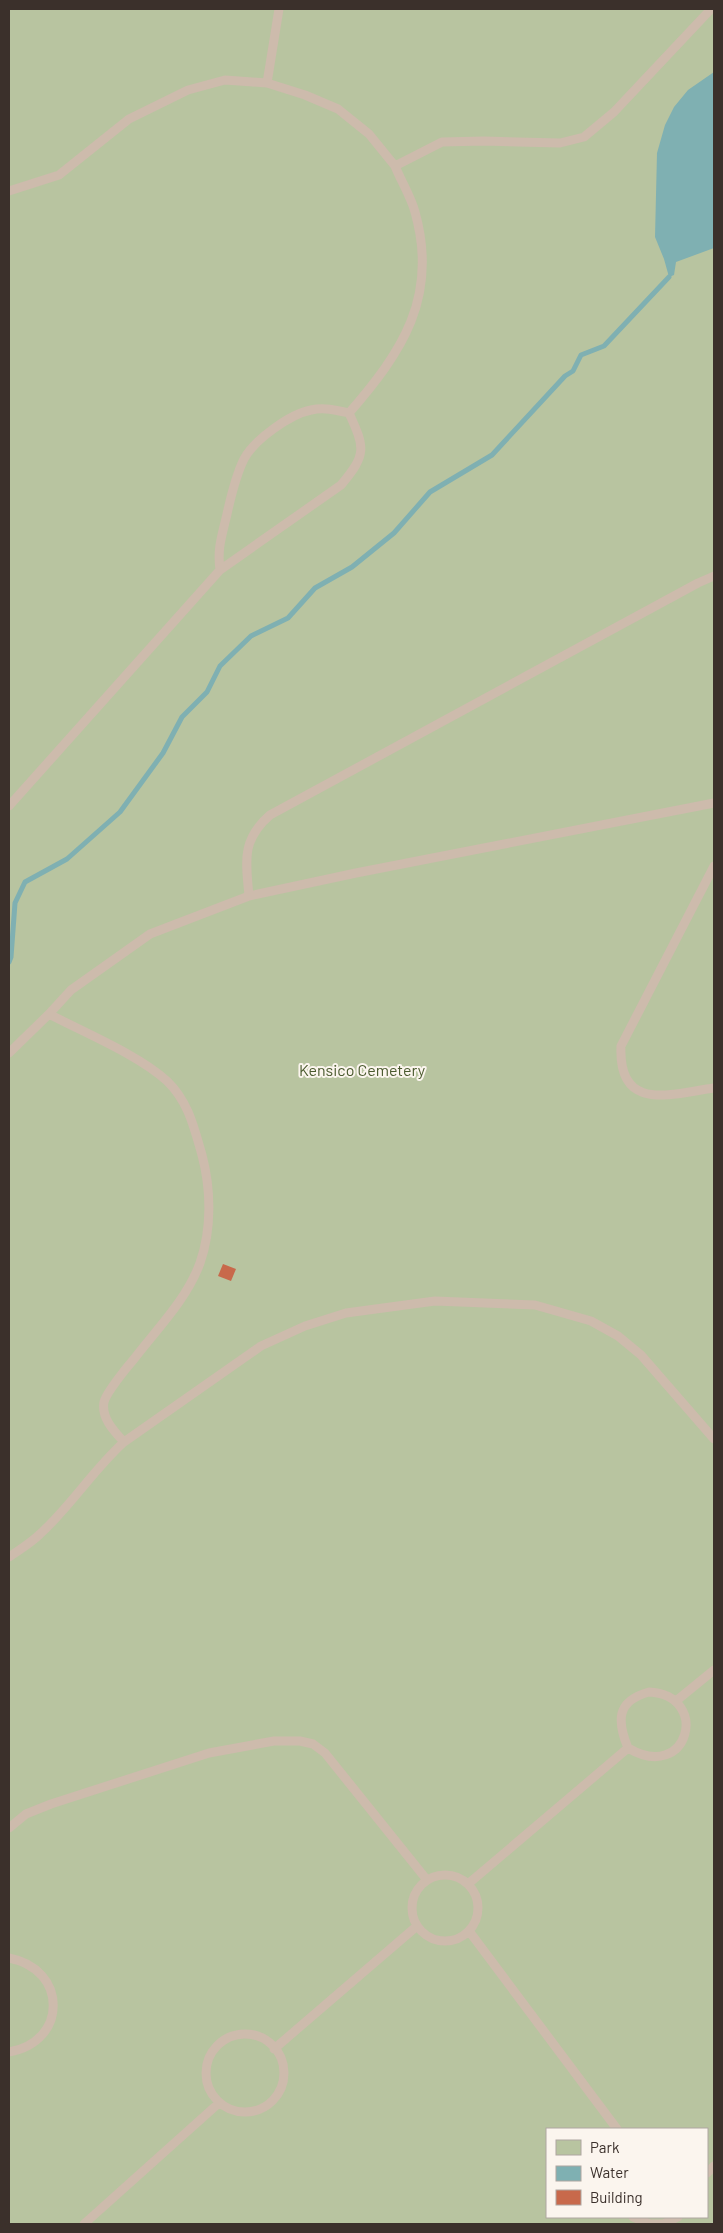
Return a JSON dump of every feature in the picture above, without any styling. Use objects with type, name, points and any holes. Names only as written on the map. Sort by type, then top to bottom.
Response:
[{"type":"lane","points":[[267,83],[279,9]]},
{"type":"lane","points":[[395,166],[442,142],[560,143],[584,137],[614,112],[711,9]]},
{"type":"lane","points":[[9,191],[59,175],[130,119],[188,90],[225,80],[267,83],[306,95],[338,109],[369,134],[395,166],[415,211],[422,251],[421,288],[412,323],[394,357],[349,413]]},
{"type":"lane","points":[[220,570],[218,552],[230,504],[245,458],[262,437],[284,422],[310,410],[326,408],[349,413]]},
{"type":"lane","points":[[9,806],[220,570],[341,485],[357,466],[362,444],[349,413]]},
{"type":"lane","points":[[249,896],[246,848],[251,834],[270,815],[714,576]]},
{"type":"lane","points":[[9,1053],[71,990],[150,934],[249,896],[356,873],[714,803]]},
{"type":"lane","points":[[714,866],[621,1046],[620,1061],[623,1073],[629,1084],[641,1092],[655,1096],[714,1088]]},
{"type":"lane","points":[[49,1014],[141,1063],[166,1080],[179,1094],[188,1110],[204,1163],[209,1189],[208,1228],[200,1263],[174,1308],[121,1376],[104,1402],[106,1417],[124,1442]]},
{"type":"lane","points":[[9,1557],[40,1534],[72,1501],[102,1461],[124,1442],[261,1346],[305,1326],[346,1314],[388,1306],[435,1301],[535,1305],[591,1321],[618,1336],[642,1355],[714,1439]]},
{"type":"lane","points":[[676,1701],[714,1670]]},
{"type":"lane","points":[[649,1692],[661,1692],[676,1701],[686,1719],[686,1731],[677,1748],[668,1755],[657,1758],[644,1756],[628,1748],[620,1728],[625,1706],[638,1695],[649,1692]]},
{"type":"lane","points":[[9,1828],[26,1814],[50,1804],[201,1756],[274,1740],[300,1741],[313,1744],[325,1753],[427,1880]]},
{"type":"lane","points":[[468,1884],[628,1748]]},
{"type":"lane","points":[[441,1875],[452,1876],[468,1884],[477,1903],[477,1914],[469,1931],[459,1938],[442,1940],[425,1935],[417,1926],[412,1912],[413,1900],[418,1890],[427,1880],[441,1875]]},
{"type":"lane","points":[[274,2049],[417,1926]]},
{"type":"lane","points":[[469,1931],[616,2128]]},
{"type":"lane","points":[[9,1958],[31,1965],[43,1976],[51,1990],[54,2006],[49,2025],[40,2039],[22,2050],[9,2052]]},
{"type":"lane","points":[[246,2034],[267,2041],[280,2055],[284,2068],[284,2082],[277,2097],[267,2106],[246,2113],[233,2111],[219,2103],[210,2092],[206,2079],[207,2065],[212,2052],[220,2043],[232,2036],[246,2034]]},
{"type":"lane","points":[[84,2224],[219,2103]]},
{"type":"lane","points":[[636,2218],[651,2224],[663,2224],[676,2218]]},
{"type":"green space","name":"Kensico Cemetery","points":[[9,9],[714,9],[714,2224],[9,2224]]},
{"type":"water","points":[[714,72],[714,248],[676,262],[674,275],[669,277],[655,237],[657,153],[665,125],[674,107],[688,90]]},
{"type":"building","points":[[223,1264],[236,1269],[231,1281],[218,1276]]},
{"type":"waterway","points":[[9,962],[15,903],[25,882],[67,859],[120,812],[163,753],[182,717],[207,692],[220,666],[251,636],[288,618],[315,588],[352,567],[394,533],[430,492],[492,455],[565,376],[573,371],[581,355],[604,346],[669,277]]}]
